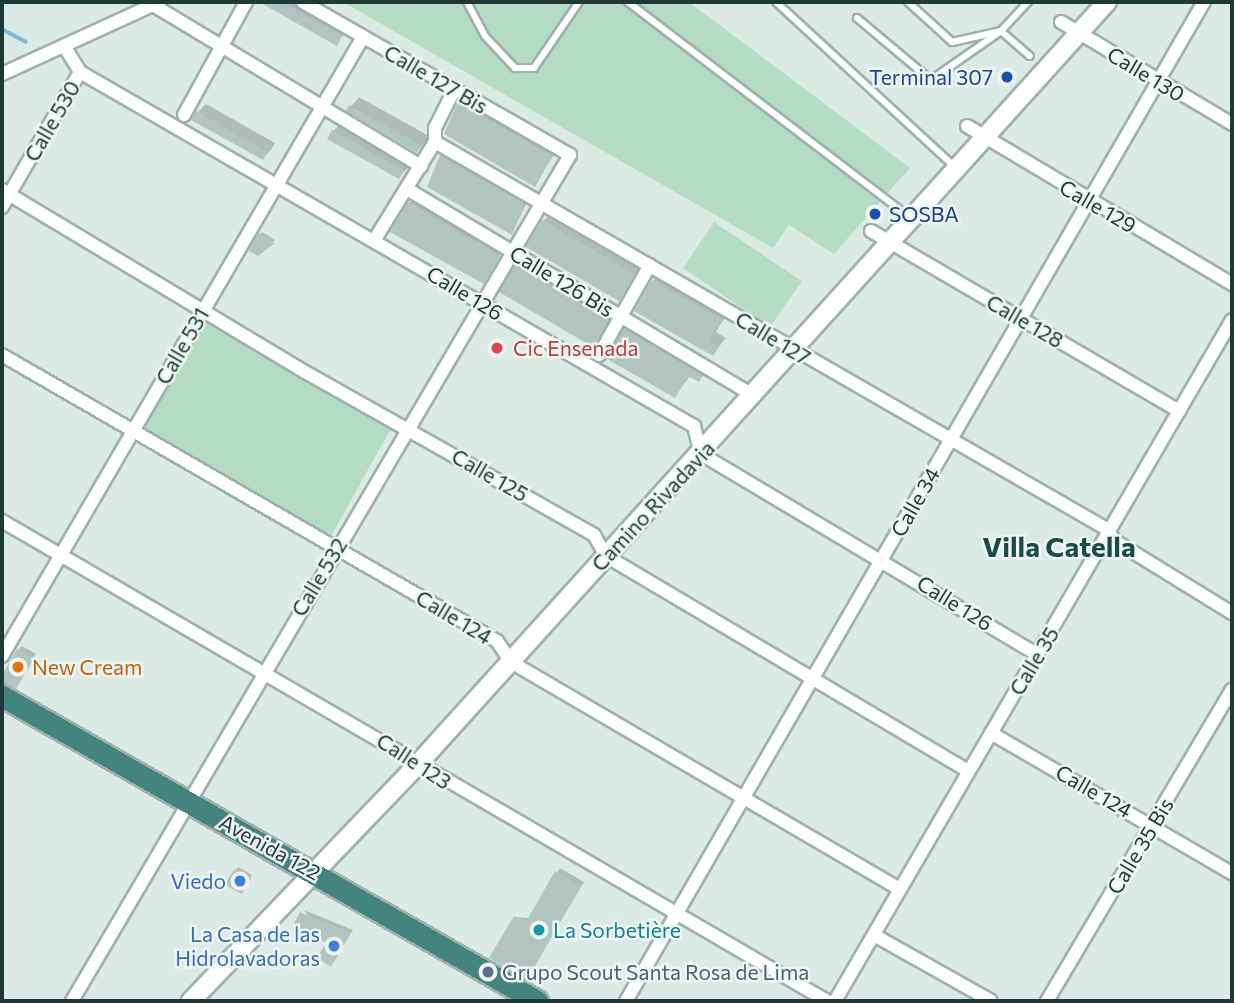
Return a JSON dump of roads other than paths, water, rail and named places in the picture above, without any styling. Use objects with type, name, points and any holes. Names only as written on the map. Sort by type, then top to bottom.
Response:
[{"type":"highway","name":"Avenida 122","points":[[2,696],[537,1001]]},
{"type":"main road","name":"Camino Rivadavia","points":[[191,1001],[311,870],[417,765],[701,454],[1105,3]]},
{"type":"street","points":[[184,115],[246,2]]},
{"type":"street","name":"Calle 127 Bis","points":[[303,2],[570,155]]},
{"type":"street","name":"Calle 34","points":[[626,1001],[1160,83],[1204,2]]},
{"type":"street","points":[[2,75],[156,3],[221,49],[421,166]]},
{"type":"street","name":"Calle 130","points":[[1061,22],[1232,124]]},
{"type":"street","name":"Calle 531","points":[[2,656],[363,37]]},
{"type":"street","name":"Calle 126","points":[[64,46],[80,72],[275,185],[375,239],[694,426],[701,454],[883,558],[1037,654]]},
{"type":"street","name":"Calle 530","points":[[2,207],[6,192],[80,72]]},
{"type":"street","points":[[375,239],[435,142],[435,128],[454,90]]},
{"type":"street","name":"Calle 129","points":[[967,126],[984,140],[1232,284]]},
{"type":"street","name":"Calle 127","points":[[435,142],[650,265],[793,351],[952,438],[1111,535]]},
{"type":"street","name":"Calle 532","points":[[72,1001],[479,302],[570,155]]},
{"type":"street","name":"Calle 126 Bis","points":[[407,188],[753,395]]},
{"type":"street","name":"Calle 125","points":[[6,192],[594,535],[606,556],[968,771]]},
{"type":"street","name":"Calle 128","points":[[871,231],[1178,411]]},
{"type":"street","points":[[599,355],[650,265]]},
{"type":"street","name":"Calle 35","points":[[835,1001],[1037,654],[1111,535],[1178,411],[1232,320]]},
{"type":"street","points":[[1219,342],[1232,349]]},
{"type":"street","name":"Calle 124","points":[[2,355],[497,642],[511,662],[746,796],[899,889]]},
{"type":"street","name":"Calle 123","points":[[2,521],[676,917],[827,1001]]},
{"type":"street","points":[[1111,535],[1232,613]]},
{"type":"street","name":"Calle 35 Bis","points":[[1047,1001],[1232,690]]},
{"type":"street","name":"Calle 124","points":[[991,733],[1232,873]]},
{"type":"street","points":[[874,935],[991,1001]]},
{"type":"lane","points":[[467,2],[485,36],[515,68],[534,68],[579,2]]},
{"type":"lane","points":[[628,2],[912,219]]},
{"type":"lane","points":[[776,2],[957,169]]},
{"type":"lane","points":[[908,2],[952,42],[1001,31]]},
{"type":"lane","points":[[858,18],[931,80],[1001,31],[1028,2]]},
{"type":"lane","points":[[1001,31],[1030,56]]},
{"type":"waterway","points":[[2,29],[26,42]]},
{"type":"place","name":"Terminal 307","points":[[1007,77]]},
{"type":"place","name":"SOSBA","points":[[875,214]]},
{"type":"place","name":"Cic Ensenada","points":[[497,348]]},
{"type":"place","name":"New Cream","points":[[18,667]]},
{"type":"place","name":"Viedo","points":[[240,881]]},
{"type":"place","name":"La Sorbetière","points":[[539,930]]},
{"type":"place","name":"La Casa de las Hidrolavadoras","points":[[334,946]]},
{"type":"place","name":"Grupo Scout Santa Rosa de Lima","points":[[488,972]]},
{"type":"district","name":"Villa Catella","points":[[1059,546]]}]
